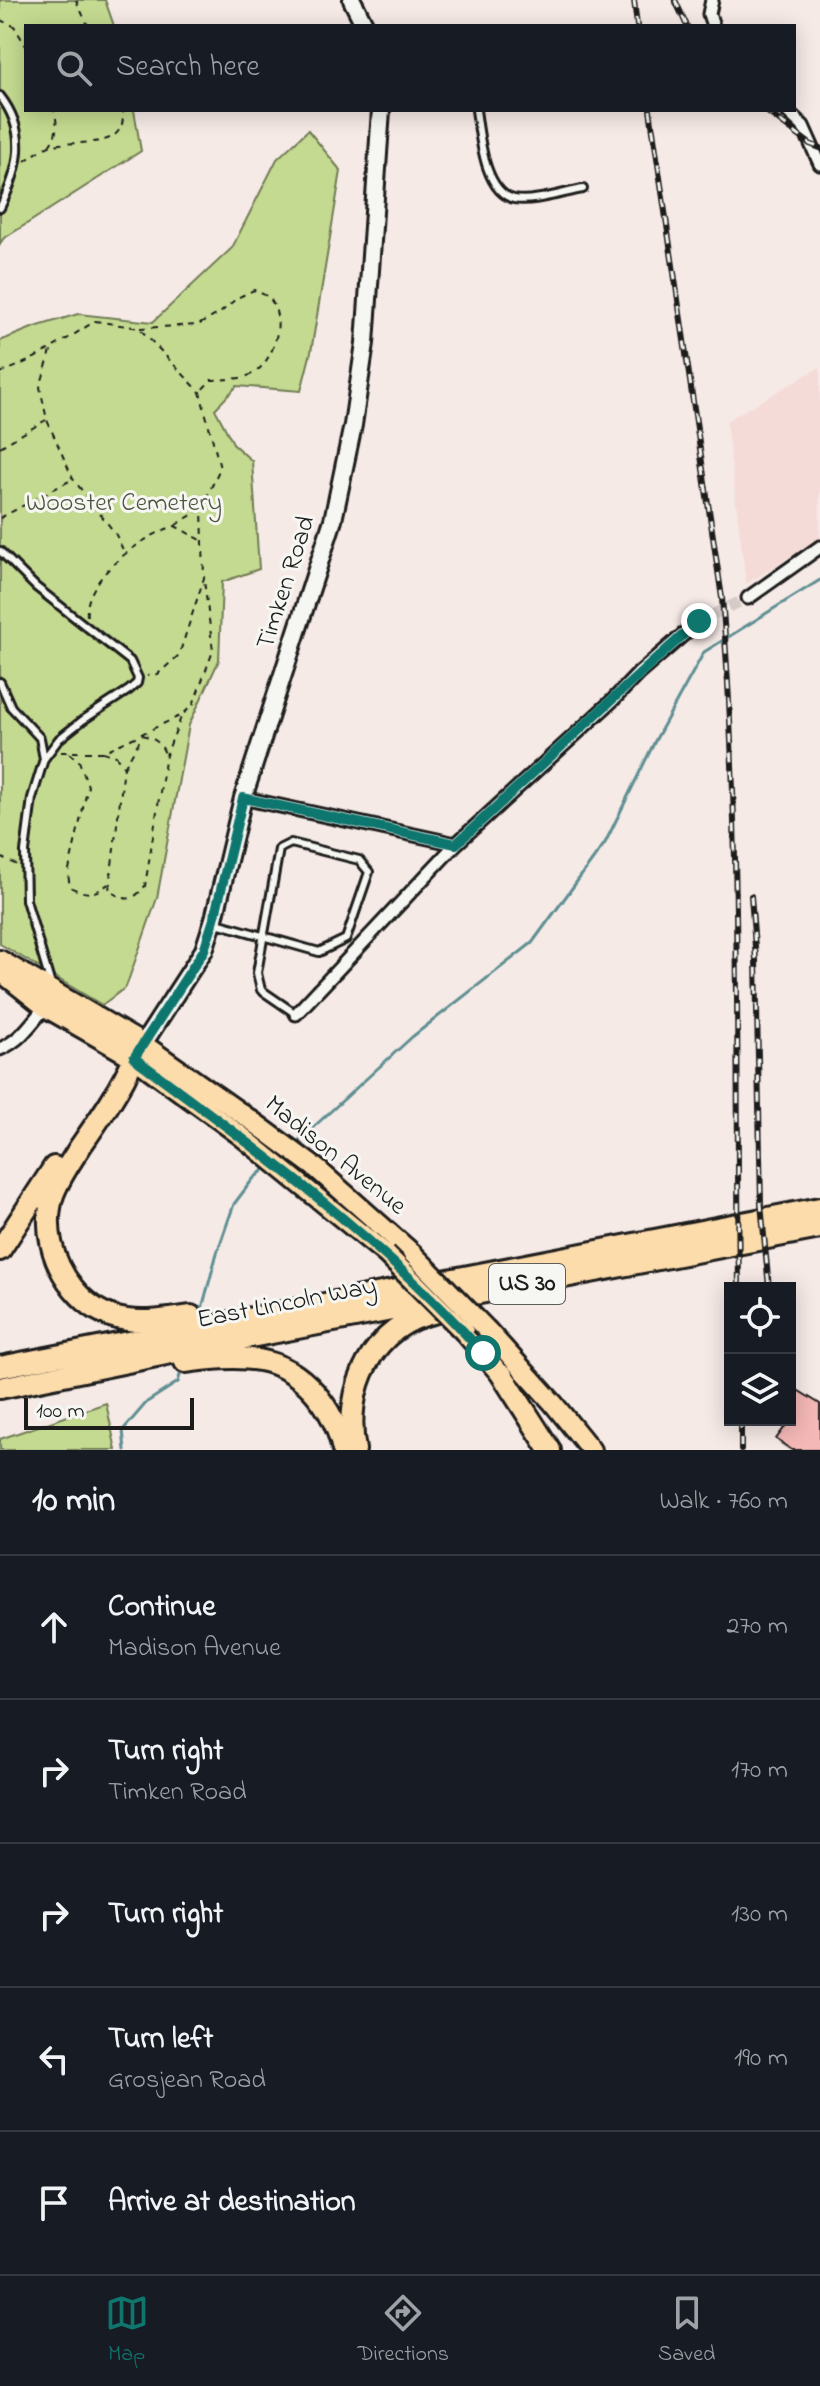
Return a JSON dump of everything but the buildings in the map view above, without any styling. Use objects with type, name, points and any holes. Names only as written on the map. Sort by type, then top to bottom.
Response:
[{"type":"highway","points":[[0,1250],[112,1077],[139,1051]]},
{"type":"highway","points":[[139,1051],[123,1082],[58,1183],[50,1206],[50,1234],[60,1269],[87,1303],[114,1318],[146,1330]]},
{"type":"highway","name":"East Lincoln Way","points":[[0,1367],[146,1330],[373,1294],[820,1208]]},
{"type":"highway","points":[[355,1450],[351,1419],[358,1381],[372,1354],[411,1321],[427,1314],[773,1246],[820,1231]]},
{"type":"highway","name":"East Lincoln Way","points":[[0,1388],[232,1349],[820,1231]]},
{"type":"highway","points":[[232,1349],[297,1377],[311,1388],[332,1415],[343,1450]]},
{"type":"highway","points":[[0,1396],[135,1365]]},
{"type":"highway","points":[[502,1375],[550,1450]]},
{"type":"main road","name":"Madison Avenue","points":[[0,960],[50,1000]]},
{"type":"main road","name":"Madison Avenue","points":[[0,972],[139,1051],[247,1129],[317,1169],[412,1253],[488,1331],[591,1450]]},
{"type":"main road","name":"Madison Avenue","points":[[247,1129],[300,1182],[386,1254],[464,1332],[562,1450]]},
{"type":"street","points":[[352,0],[364,24]]},
{"type":"street","points":[[712,0],[709,14],[712,24]]},
{"type":"street","name":"Timken Road","points":[[139,1051],[204,950],[243,798],[323,550],[344,472],[365,343],[381,112]]},
{"type":"street","points":[[788,112],[803,126],[820,164]]},
{"type":"street","points":[[748,598],[820,547]]},
{"type":"street","points":[[296,1014],[456,844],[699,621]]},
{"type":"street","points":[[243,798],[456,844]]},
{"type":"street","points":[[0,1049],[13,1044],[23,1035],[50,1000]]},
{"type":"lane","points":[[0,96],[9,108],[19,146],[18,165],[0,208]]},
{"type":"lane","points":[[476,112],[490,178],[501,193],[515,200],[583,189]]},
{"type":"lane","points":[[0,551],[36,587],[130,661],[138,678],[129,690],[59,739],[44,759],[32,798],[25,870],[26,900],[50,1000]]},
{"type":"lane","points":[[0,682],[11,707],[40,738],[44,759]]},
{"type":"lane","points":[[40,738],[59,739]]},
{"type":"lane","points":[[213,922],[263,938],[319,952],[346,939],[369,872],[359,860],[291,843],[279,849],[263,938],[257,973],[261,990],[296,1014]]},
{"type":"path","points":[[76,0],[87,24]]},
{"type":"path","points":[[0,20],[14,26],[24,43]]},
{"type":"path","points":[[18,165],[48,147],[56,136],[55,112]]},
{"type":"path","points":[[48,147],[104,141],[120,129],[123,112]]},
{"type":"path","points":[[0,373],[19,367],[95,321],[139,328],[198,325],[254,290],[269,297],[277,311],[277,340],[267,358],[254,373],[211,380],[200,392]]},
{"type":"path","points":[[103,752],[182,715],[193,705],[213,651],[204,578],[202,508],[220,468],[200,392],[139,328]]},
{"type":"path","points":[[51,349],[40,387],[47,420],[73,479],[115,533],[125,554]]},
{"type":"path","points":[[0,447],[47,420]]},
{"type":"path","points":[[0,518],[73,479]]},
{"type":"path","points":[[89,629],[86,608],[99,580],[125,554],[202,508]]},
{"type":"path","points":[[175,526],[203,541]]},
{"type":"path","points":[[138,678],[158,674],[179,655],[204,578]]},
{"type":"path","points":[[143,735],[124,767],[109,883],[109,890],[131,899],[145,886],[166,755],[182,715]]},
{"type":"path","points":[[143,735],[154,739],[166,755]]},
{"type":"path","points":[[51,750],[103,752],[116,756],[124,767]]},
{"type":"path","points":[[68,753],[79,761],[88,786],[68,874],[70,887],[83,894],[98,892],[109,883]]},
{"type":"path","points":[[0,857],[25,870]]},
{"type":"shaded area","points":[[820,367],[820,539],[746,584],[726,421]]},
{"type":"green space","points":[[0,0],[105,0],[113,24],[24,24],[24,112],[134,112],[141,151],[3,239],[0,244]]},
{"type":"green space","name":"Wooster Cemetery","points":[[308,130],[341,171],[311,352],[301,391],[237,386],[215,409],[234,445],[252,461],[259,569],[222,582],[219,660],[189,725],[157,898],[126,987],[102,1005],[0,944],[0,341],[78,314],[153,322],[232,248],[277,159]]},
{"type":"green space","points":[[106,1403],[116,1450],[0,1450],[0,1439]]},
{"type":"waterway","points":[[296,1143],[412,1037],[532,943],[605,843],[656,739],[704,652],[820,580]]},
{"type":"waterway","points":[[200,1316],[234,1204],[253,1179],[268,1166]]},
{"type":"waterway","points":[[125,1450],[123,1430],[147,1402],[178,1382],[182,1368]]},
{"type":"tunnel","points":[[699,621],[748,598]]},
{"type":"railway","points":[[634,0],[637,24]]},
{"type":"railway","points":[[675,0],[686,24]]},
{"type":"railway","points":[[650,112],[722,598],[735,856],[739,1282]]},
{"type":"railway","points":[[768,112],[820,148]]},
{"type":"railway","points":[[751,896],[756,960],[761,1204],[768,1282]]},
{"type":"railway","points":[[741,1426],[741,1450]]},
{"type":"route","points":[[483,1353],[386,1254],[240,1135],[134,1058],[204,950],[243,798],[456,844],[699,621]]}]
